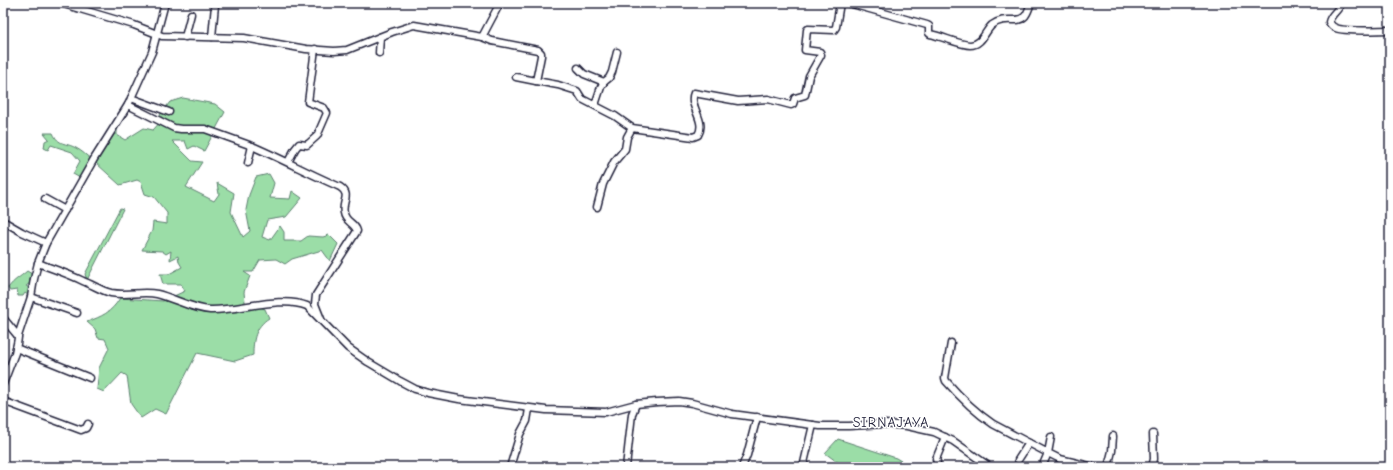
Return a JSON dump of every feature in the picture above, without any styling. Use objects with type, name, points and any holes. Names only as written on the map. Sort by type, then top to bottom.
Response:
[{"type":"street","points":[[60,3],[134,25],[157,35],[167,37],[248,38],[334,51],[347,50],[414,25],[482,36],[492,41],[538,50],[541,53],[541,56],[536,81]]},
{"type":"street","points":[[3,384],[15,353],[18,336],[31,297],[38,263],[46,243],[94,159],[132,98],[152,52],[165,3]]},
{"type":"street","points":[[482,36],[500,3]]},
{"type":"street","points":[[516,77],[558,85],[577,91],[582,99],[595,105],[632,128],[695,137],[700,132],[700,123],[692,98],[694,93],[738,101],[761,98],[789,105],[793,104],[795,98],[805,95],[809,76],[821,54],[820,52],[805,50],[807,29],[834,30],[836,27],[840,3]]},
{"type":"street","points":[[848,3],[927,25],[929,26],[930,34],[970,45],[978,43],[991,26],[999,21],[1008,19],[1017,21],[1022,19],[1027,13],[1031,3]]},
{"type":"street","points":[[1341,3],[1330,18],[1329,22],[1334,28],[1339,30],[1390,30]]},
{"type":"street","points":[[212,37],[215,5]]},
{"type":"street","points":[[185,37],[191,14]]},
{"type":"street","points":[[379,53],[380,37]]},
{"type":"street","points":[[288,162],[299,144],[307,145],[317,136],[327,113],[324,108],[308,102],[316,49]]},
{"type":"street","points":[[595,105],[604,82],[609,78],[617,52]]},
{"type":"street","points":[[578,68],[584,74],[604,82]]},
{"type":"street","points":[[132,98],[169,112]]},
{"type":"street","points":[[128,105],[174,128],[205,129],[252,146],[342,188],[345,191],[346,195],[343,210],[344,215],[346,220],[357,228],[356,233],[315,300],[321,320]]},
{"type":"street","points":[[597,207],[603,184],[614,162],[625,149],[632,128]]},
{"type":"street","points":[[248,163],[252,146]]},
{"type":"street","points":[[45,199],[65,210]]},
{"type":"street","points":[[3,221],[46,243]]},
{"type":"street","points":[[38,263],[110,293],[155,293],[208,310],[219,310],[261,304],[301,303],[307,306],[348,348],[374,366],[415,389],[428,393],[529,409],[606,412],[636,404],[686,402],[732,414],[813,425],[836,427],[885,424],[907,426],[934,432],[945,437],[971,452],[990,467]]},
{"type":"street","points":[[31,297],[77,313]]},
{"type":"street","points":[[3,318],[18,336]]},
{"type":"street","points":[[951,343],[945,378],[946,381],[959,396],[985,419],[1060,459],[1094,467]]},
{"type":"street","points":[[16,348],[90,378]]},
{"type":"street","points":[[3,401],[81,430],[86,428],[88,424]]},
{"type":"street","points":[[626,467],[632,414],[636,404]]},
{"type":"street","points":[[510,467],[520,434],[528,421],[529,409]]},
{"type":"street","points":[[742,467],[757,417]]},
{"type":"street","points":[[801,467],[804,463],[813,425]]},
{"type":"street","points":[[1152,467],[1154,459],[1153,434]]},
{"type":"street","points":[[1108,467],[1112,451],[1113,436]]},
{"type":"street","points":[[935,467],[937,462],[936,459],[945,437]]},
{"type":"street","points":[[1042,467],[1048,453],[1052,437]]},
{"type":"street","points":[[1018,460],[1029,442]]},
{"type":"green space","points":[[183,98],[215,104],[225,112],[204,151],[194,146],[188,149],[185,141],[172,141],[192,161],[202,162],[186,187],[214,201],[219,194],[217,183],[234,193],[231,212],[243,237],[250,231],[246,210],[249,195],[256,177],[269,174],[274,183],[270,198],[290,199],[292,191],[302,198],[286,217],[267,220],[262,237],[270,240],[280,226],[284,232],[284,241],[301,241],[308,236],[323,237],[329,235],[338,244],[330,261],[322,250],[292,259],[285,264],[276,259],[260,260],[253,272],[244,272],[250,276],[244,292],[245,302],[265,309],[269,318],[261,325],[256,334],[253,355],[235,361],[197,353],[166,414],[155,409],[141,418],[131,404],[127,376],[122,373],[104,392],[97,389],[99,368],[109,348],[105,339],[98,338],[95,329],[87,322],[106,313],[117,303],[120,298],[163,301],[185,291],[181,284],[163,284],[160,274],[169,274],[182,267],[178,256],[170,260],[171,251],[166,254],[162,251],[142,250],[152,231],[153,222],[167,224],[167,213],[154,197],[145,194],[141,182],[137,180],[120,185],[96,163],[117,129],[117,135],[125,140],[144,128],[153,130],[163,119],[160,115],[170,102]]},
{"type":"green space","points":[[44,133],[53,133],[60,142],[78,149],[92,160],[80,178],[73,174],[80,161],[72,152],[51,145],[48,150],[44,148],[45,141],[49,139]]},
{"type":"green space","points":[[120,208],[123,209],[87,280],[85,274]]},
{"type":"green space","points":[[27,271],[32,274],[30,283],[26,286],[31,289],[28,295],[25,293],[23,296],[18,296],[17,290],[10,291],[8,288]]},
{"type":"green space","points":[[838,439],[896,458],[911,467],[844,467],[825,453]]},
{"type":"district","name":"SIRNAJAYA","points":[[891,422]]}]
